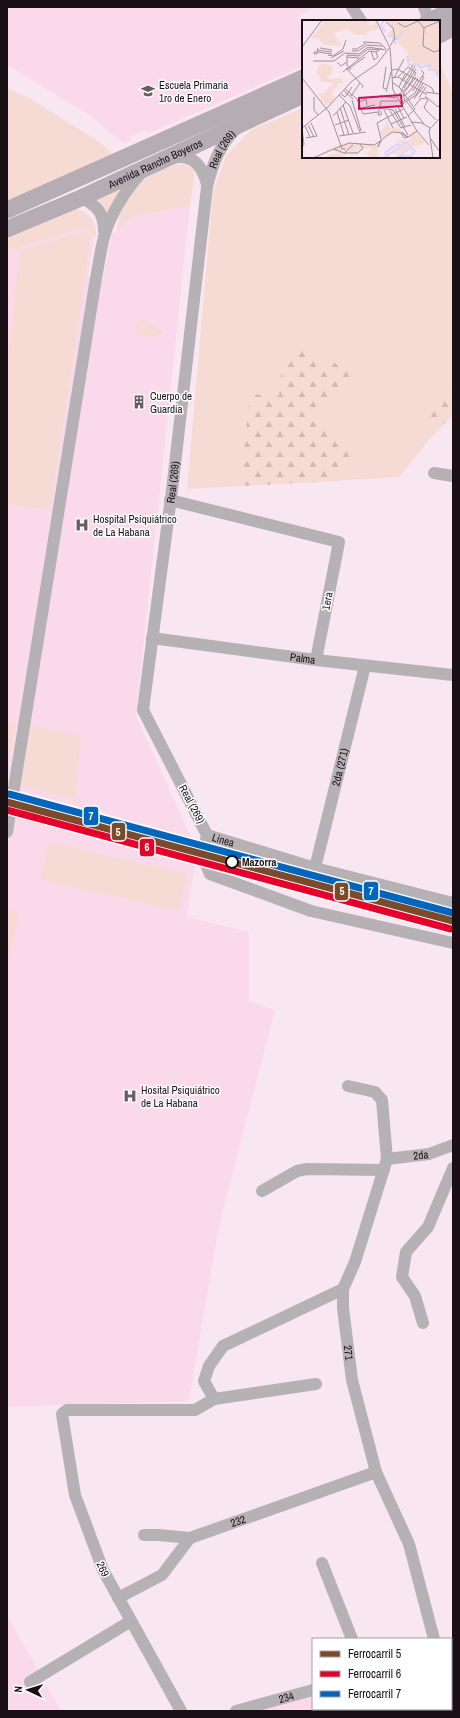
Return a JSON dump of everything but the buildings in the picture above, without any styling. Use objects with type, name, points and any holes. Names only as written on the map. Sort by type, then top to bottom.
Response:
[{"type":"highway","points":[[431,20],[453,11]]},
{"type":"highway","points":[[440,34],[453,28]]},
{"type":"highway","name":"Avenida Rancho Boyeros","points":[[7,210],[302,78]]},
{"type":"highway","name":"Avenida Rancho Boyeros","points":[[7,229],[81,198],[302,95]]},
{"type":"street","points":[[352,7],[360,20]]},
{"type":"street","points":[[424,7],[429,20]]},
{"type":"street","name":"Real (269)","points":[[207,834],[142,710],[170,500],[207,187],[211,171],[222,147],[230,134],[247,120]]},
{"type":"street","name":"Real (269)","points":[[164,160],[182,157],[196,162],[202,168],[207,187]]},
{"type":"street","points":[[7,832],[96,278],[104,237],[110,218],[145,169]]},
{"type":"street","points":[[81,198],[90,202],[99,209],[104,220],[104,237]]},
{"type":"street","points":[[434,473],[453,476]]},
{"type":"street","name":"1era","points":[[170,500],[339,542],[316,660]]},
{"type":"street","name":"Palma","points":[[152,638],[316,660],[453,676]]},
{"type":"street","name":"2da (271)","points":[[315,868],[365,666]]},
{"type":"street","name":"Linea","points":[[453,903],[315,868],[207,834],[204,854],[205,864],[210,874],[311,911],[453,942]]},
{"type":"street","name":"271","points":[[348,1086],[375,1092],[382,1100],[386,1165],[355,1262],[343,1289],[343,1308],[352,1380],[376,1472],[410,1544],[434,1638]]},
{"type":"street","name":"2da","points":[[262,1191],[297,1171],[318,1168],[386,1165],[429,1154],[453,1145]]},
{"type":"street","points":[[423,1322],[415,1296],[402,1278],[406,1252],[428,1227],[453,1168]]},
{"type":"street","points":[[316,1384],[214,1399],[204,1381],[208,1366],[223,1346],[343,1289]]},
{"type":"street","name":"269","points":[[181,1711],[103,1570],[75,1495],[62,1414],[67,1410],[195,1410],[214,1399]]},
{"type":"street","name":"232","points":[[190,1538],[376,1472]]},
{"type":"street","points":[[144,1535],[190,1538]]},
{"type":"street","points":[[118,1598],[162,1575],[190,1538]]},
{"type":"street","points":[[322,1563],[352,1638]]},
{"type":"street","points":[[30,1682],[130,1621]]},
{"type":"street","name":"234","points":[[236,1711],[312,1690]]},
{"type":"shaded area","name":"Escuela Primaria 1ro de Enero","points":[[7,7],[314,7],[298,17],[302,25],[302,66],[147,134],[145,130],[131,137],[132,140],[124,144],[89,115],[7,65]]},
{"type":"shaded area","name":"Hospital Psiquiátrico de La Habana","points":[[190,206],[136,716],[191,837],[7,787],[7,252],[76,230],[89,231],[94,238],[88,278],[103,279],[112,233],[116,232],[131,217]]},
{"type":"shaded area","name":"Hosital Psiquiátrico de La Habana","points":[[7,813],[195,861],[187,917],[249,932],[249,1001],[275,1010],[219,1226],[189,1401],[7,1407]]},
{"type":"shaded area","points":[[217,846],[453,907],[453,933],[309,895],[213,864]]},
{"type":"shaded area","points":[[7,1615],[61,1711],[7,1711]]},
{"type":"shaded area","points":[[453,1661],[453,1711],[255,1711],[312,1696],[312,1710],[452,1710]]},
{"type":"green space","points":[[440,64],[453,93],[453,415],[429,440],[399,477],[187,489],[213,192],[226,156],[251,130],[302,108],[302,158],[440,158]]},
{"type":"green space","points":[[7,88],[29,98],[101,143],[113,154],[7,203]]},
{"type":"green space","points":[[169,164],[188,165],[195,170],[190,206],[131,217],[116,232],[118,221],[124,206],[141,182]]},
{"type":"green space","points":[[127,185],[108,213],[97,198]]},
{"type":"green space","points":[[76,209],[92,219],[97,236],[94,238],[89,231],[76,230],[7,252],[7,237],[69,210]]},
{"type":"green space","points":[[80,233],[89,234],[90,239],[50,510],[7,505],[7,366],[20,250]]},
{"type":"green space","points":[[143,320],[148,321],[164,333],[153,337],[139,334],[136,329],[136,325]]},
{"type":"green space","points":[[284,347],[320,356],[345,368],[353,374],[317,420],[354,452],[338,481],[240,486],[250,394],[279,396]]},
{"type":"green space","points":[[453,382],[453,415],[439,428],[422,413]]},
{"type":"green space","points":[[7,723],[15,724],[7,769]]},
{"type":"green space","points":[[31,726],[81,736],[75,799],[21,786]]},
{"type":"green space","points":[[49,842],[187,874],[179,911],[40,879]]},
{"type":"green space","points":[[7,909],[16,911],[19,917],[7,966]]},
{"type":"rail line","name":"7","points":[[9,794],[453,913]]},
{"type":"rail line","name":"5","points":[[7,802],[453,921]]},
{"type":"rail line","name":"6","points":[[7,810],[451,929]]},
{"type":"place","name":"Escuela Primaria 1ro de Enero","points":[[148,91]]},
{"type":"place","name":"Cuerpo de Guardia","points":[[139,402]]},
{"type":"place","name":"Hospital Psiquiátrico de La Habana","points":[[82,525]]},
{"type":"place","name":"Mazorra","points":[[232,862]]},
{"type":"place","name":"Hosital Psiquiátrico de La Habana","points":[[130,1096]]}]
